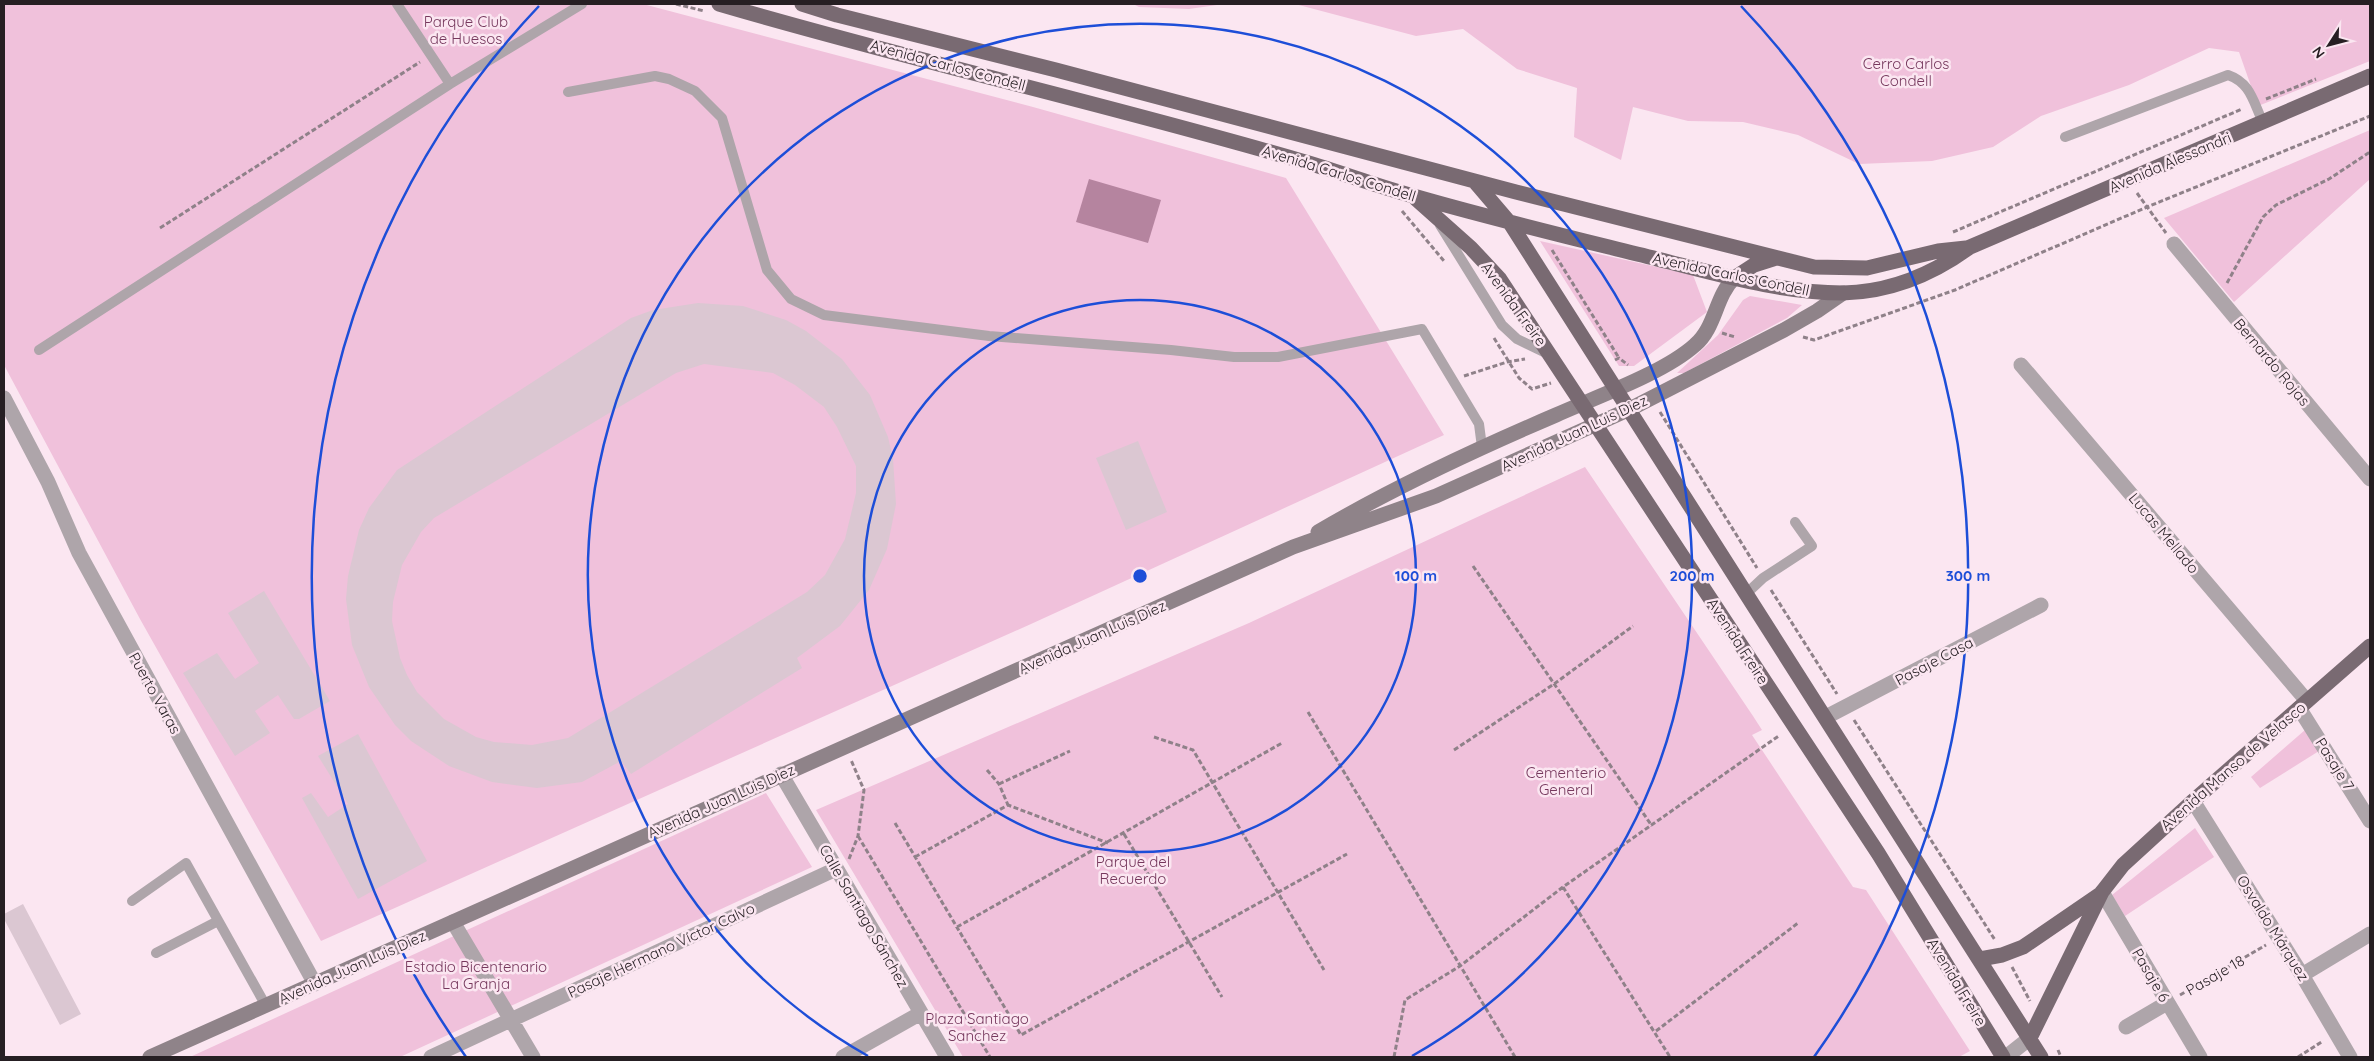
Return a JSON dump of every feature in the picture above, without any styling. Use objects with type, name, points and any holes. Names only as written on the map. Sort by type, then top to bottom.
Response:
[{"type":"main road","name":"Avenida Carlos Condell","points":[[802,4],[837,15],[1241,118],[1474,181],[1814,267],[1851,269],[1886,265],[1938,252],[1970,247]]},
{"type":"main road","name":"Avenida Carlos Condell","points":[[725,5],[1182,126],[1345,173],[1413,196],[1510,223],[1734,278],[1802,290],[1843,293],[1880,289],[1909,281],[1945,264],[1970,247]]},
{"type":"main road","name":"Avenida Alessandri","points":[[1970,247],[2370,76]]},
{"type":"main road","name":"Avenida Freire","points":[[1474,181],[1493,200],[1510,223],[1630,408],[2041,1057]]},
{"type":"main road","name":"Avenida Freire","points":[[1413,196],[1471,248],[1499,278],[1878,853],[2004,1057]]},
{"type":"main road","points":[[1734,278],[1754,265],[1777,258]]},
{"type":"main road","name":"Avenida Juan Luis Diez","points":[[1293,547],[1404,484],[1482,447],[1617,388],[1673,360],[1695,346],[1709,329],[1726,286],[1734,278]]},
{"type":"main road","name":"Avenida Juan Luis Diez","points":[[150,1057],[1293,547],[1436,496],[1630,408],[1784,330],[1818,311],[1843,293]]},
{"type":"main road","name":"Avenida Manso de Velasco","points":[[2030,1038],[2102,892],[2138,850],[2370,646]]},
{"type":"main road","name":"Avenida Manso de Velasco","points":[[1980,959],[2002,955],[2023,947],[2102,892]]},
{"type":"street","name":"Bernardo Rojas","points":[[2174,244],[2370,479]]},
{"type":"street","name":"Lucas Mellado","points":[[2021,365],[2303,705]]},
{"type":"street","name":"Puerto Varas","points":[[4,398],[48,482],[78,553],[315,984]]},
{"type":"street","name":"Pasaje Casa","points":[[1826,717],[2042,605]]},
{"type":"street","name":"Pasaje 7","points":[[2303,705],[2370,821]]},
{"type":"street","name":"Calle Santiago Sánchez","points":[[781,774],[947,1057]]},
{"type":"street","name":"Osvaldo Márquez","points":[[2193,801],[2302,975],[2350,1057]]},
{"type":"street","name":"Pasaje Hermano Víctor Calvo","points":[[431,1057],[836,869]]},
{"type":"street","name":"Pasaje 6","points":[[2102,892],[2200,1057]]},
{"type":"street","points":[[453,922],[533,1057]]},
{"type":"street","points":[[2302,975],[2370,934]]},
{"type":"street","points":[[2126,1028],[2167,1003]]},
{"type":"street","points":[[843,1057],[921,1013]]},
{"type":"street","name":"Avenida Manso de Velasco","points":[[2004,1057],[2030,1038]]},
{"type":"lane","points":[[396,4],[450,84]]},
{"type":"lane","points":[[39,350],[450,84],[582,4]]},
{"type":"lane","points":[[2065,137],[2228,75],[2240,80],[2247,87],[2263,122]]},
{"type":"lane","points":[[568,92],[655,76],[683,84],[705,99],[722,118],[767,270],[774,281],[791,299],[824,315],[989,336],[1234,357],[1278,357],[1422,329],[1479,424],[1482,447]]},
{"type":"lane","points":[[1433,214],[1502,325],[1516,338],[1550,355]]},
{"type":"lane","points":[[1747,593],[1764,578],[1812,546],[1795,522]]},
{"type":"lane","points":[[132,901],[186,863],[266,1006]]},
{"type":"lane","points":[[156,953],[218,921]]},
{"type":"path","points":[[160,228],[431,55]]},
{"type":"path","points":[[1952,232],[2326,75]]},
{"type":"path","points":[[2220,300],[2262,217],[2276,205],[2329,179],[2370,152]]},
{"type":"path","points":[[2128,180],[2174,244]]},
{"type":"path","points":[[1540,230],[1619,358]]},
{"type":"path","points":[[1453,380],[1508,362],[1550,355]]},
{"type":"path","points":[[1473,566],[1652,826]]},
{"type":"path","points":[[1454,750],[1554,684],[1633,626]]},
{"type":"path","points":[[1308,712],[1515,1057]]},
{"type":"path","points":[[1394,1057],[1405,1000],[1460,966],[1563,887],[1793,726]]},
{"type":"path","points":[[1154,737],[1193,750],[1324,970]]},
{"type":"path","points":[[957,927],[1282,743]]},
{"type":"path","points":[[836,869],[847,865],[858,836],[864,790],[845,746]]},
{"type":"path","points":[[999,784],[1070,751]]},
{"type":"path","points":[[987,770],[999,784],[1008,805],[1108,843]]},
{"type":"path","points":[[915,857],[1008,805]]},
{"type":"path","points":[[895,823],[1021,1035],[1347,854]]},
{"type":"path","points":[[1124,834],[1222,997]]},
{"type":"path","points":[[858,836],[990,1057]]},
{"type":"path","points":[[1563,887],[1656,1031],[1670,1057]]},
{"type":"path","points":[[1656,1031],[1798,924]]},
{"type":"path","name":"Pasaje 18","points":[[2167,1003],[2278,938]]},
{"type":"path","points":[[2298,1057],[2336,1033]]},
{"type":"green space","name":"Parque Club de Huesos","points":[[4,4],[643,4],[1033,107],[1286,178],[1444,435],[1031,624],[321,941],[140,619],[4,365]]},
{"type":"green space","points":[[1133,4],[1224,4],[1189,9],[1139,7]]},
{"type":"green space","name":"Cerro Carlos Condell","points":[[1295,4],[2370,4],[2370,61],[2258,106],[2239,52],[2209,48],[2129,85],[2041,116],[1993,147],[1932,161],[1859,164],[1798,135],[1743,122],[1688,121],[1633,107],[1621,160],[1574,137],[1577,88],[1517,69],[1463,29],[1416,36]]},
{"type":"green space","points":[[2370,130],[2370,179],[2234,302],[2164,218]]},
{"type":"green space","points":[[1540,241],[1693,275],[1707,312],[1634,366],[1619,366]]},
{"type":"green space","points":[[1750,296],[1802,305],[1787,318],[1684,373],[1677,373],[1718,335],[1743,300]]},
{"type":"green space","points":[[1585,467],[1762,730],[1752,735],[1853,887],[1866,890],[1970,1051],[1959,1057],[963,1057],[816,810],[1249,623]]},
{"type":"green space","points":[[2305,730],[2319,751],[2260,788],[2251,777]]},
{"type":"green space","name":"Estadio Bicentenario La Granja","points":[[766,793],[812,867],[400,1057],[190,1057]]},
{"type":"green space","points":[[2195,828],[2214,857],[2125,916],[2112,895]]},
{"type":"shaded area","points":[[1089,179],[1161,200],[1148,243],[1076,222]]},
{"type":"building","points":[[698,303],[743,306],[786,320],[806,331],[842,359],[870,395],[888,437],[893,459],[896,504],[887,549],[869,590],[840,626],[797,658],[802,668],[631,774],[621,761],[582,782],[537,788],[492,782],[449,766],[411,741],[395,725],[369,687],[352,645],[346,599],[348,576],[359,530],[369,508],[397,470],[631,318],[653,310]],"holes":[[[704,364],[773,373],[795,385],[824,407],[837,427],[856,466],[856,493],[845,539],[825,575],[807,592],[568,738],[532,745],[494,742],[476,737],[444,719],[417,692],[400,658],[392,621],[393,602],[402,565],[421,532],[434,518],[676,373]]]},
{"type":"building","points":[[1138,441],[1167,512],[1126,530],[1096,458]]},
{"type":"building","points":[[264,591],[330,701],[299,719],[294,719],[278,695],[255,711],[270,733],[235,756],[183,673],[217,653],[235,679],[259,663],[228,613]]},
{"type":"building","points":[[358,734],[427,861],[358,899],[302,798],[311,793],[328,817],[348,804],[318,756]]},
{"type":"building","points":[[23,904],[81,1014],[60,1025],[4,919],[4,914]]},
{"type":"park label","name":"Cementerio General","points":[[1566,780]]},
{"type":"park label","name":"Parque del Recuerdo","points":[[1133,870]]},
{"type":"park label","name":"Plaza Santiago Sanchez","points":[[977,1026]]}]
